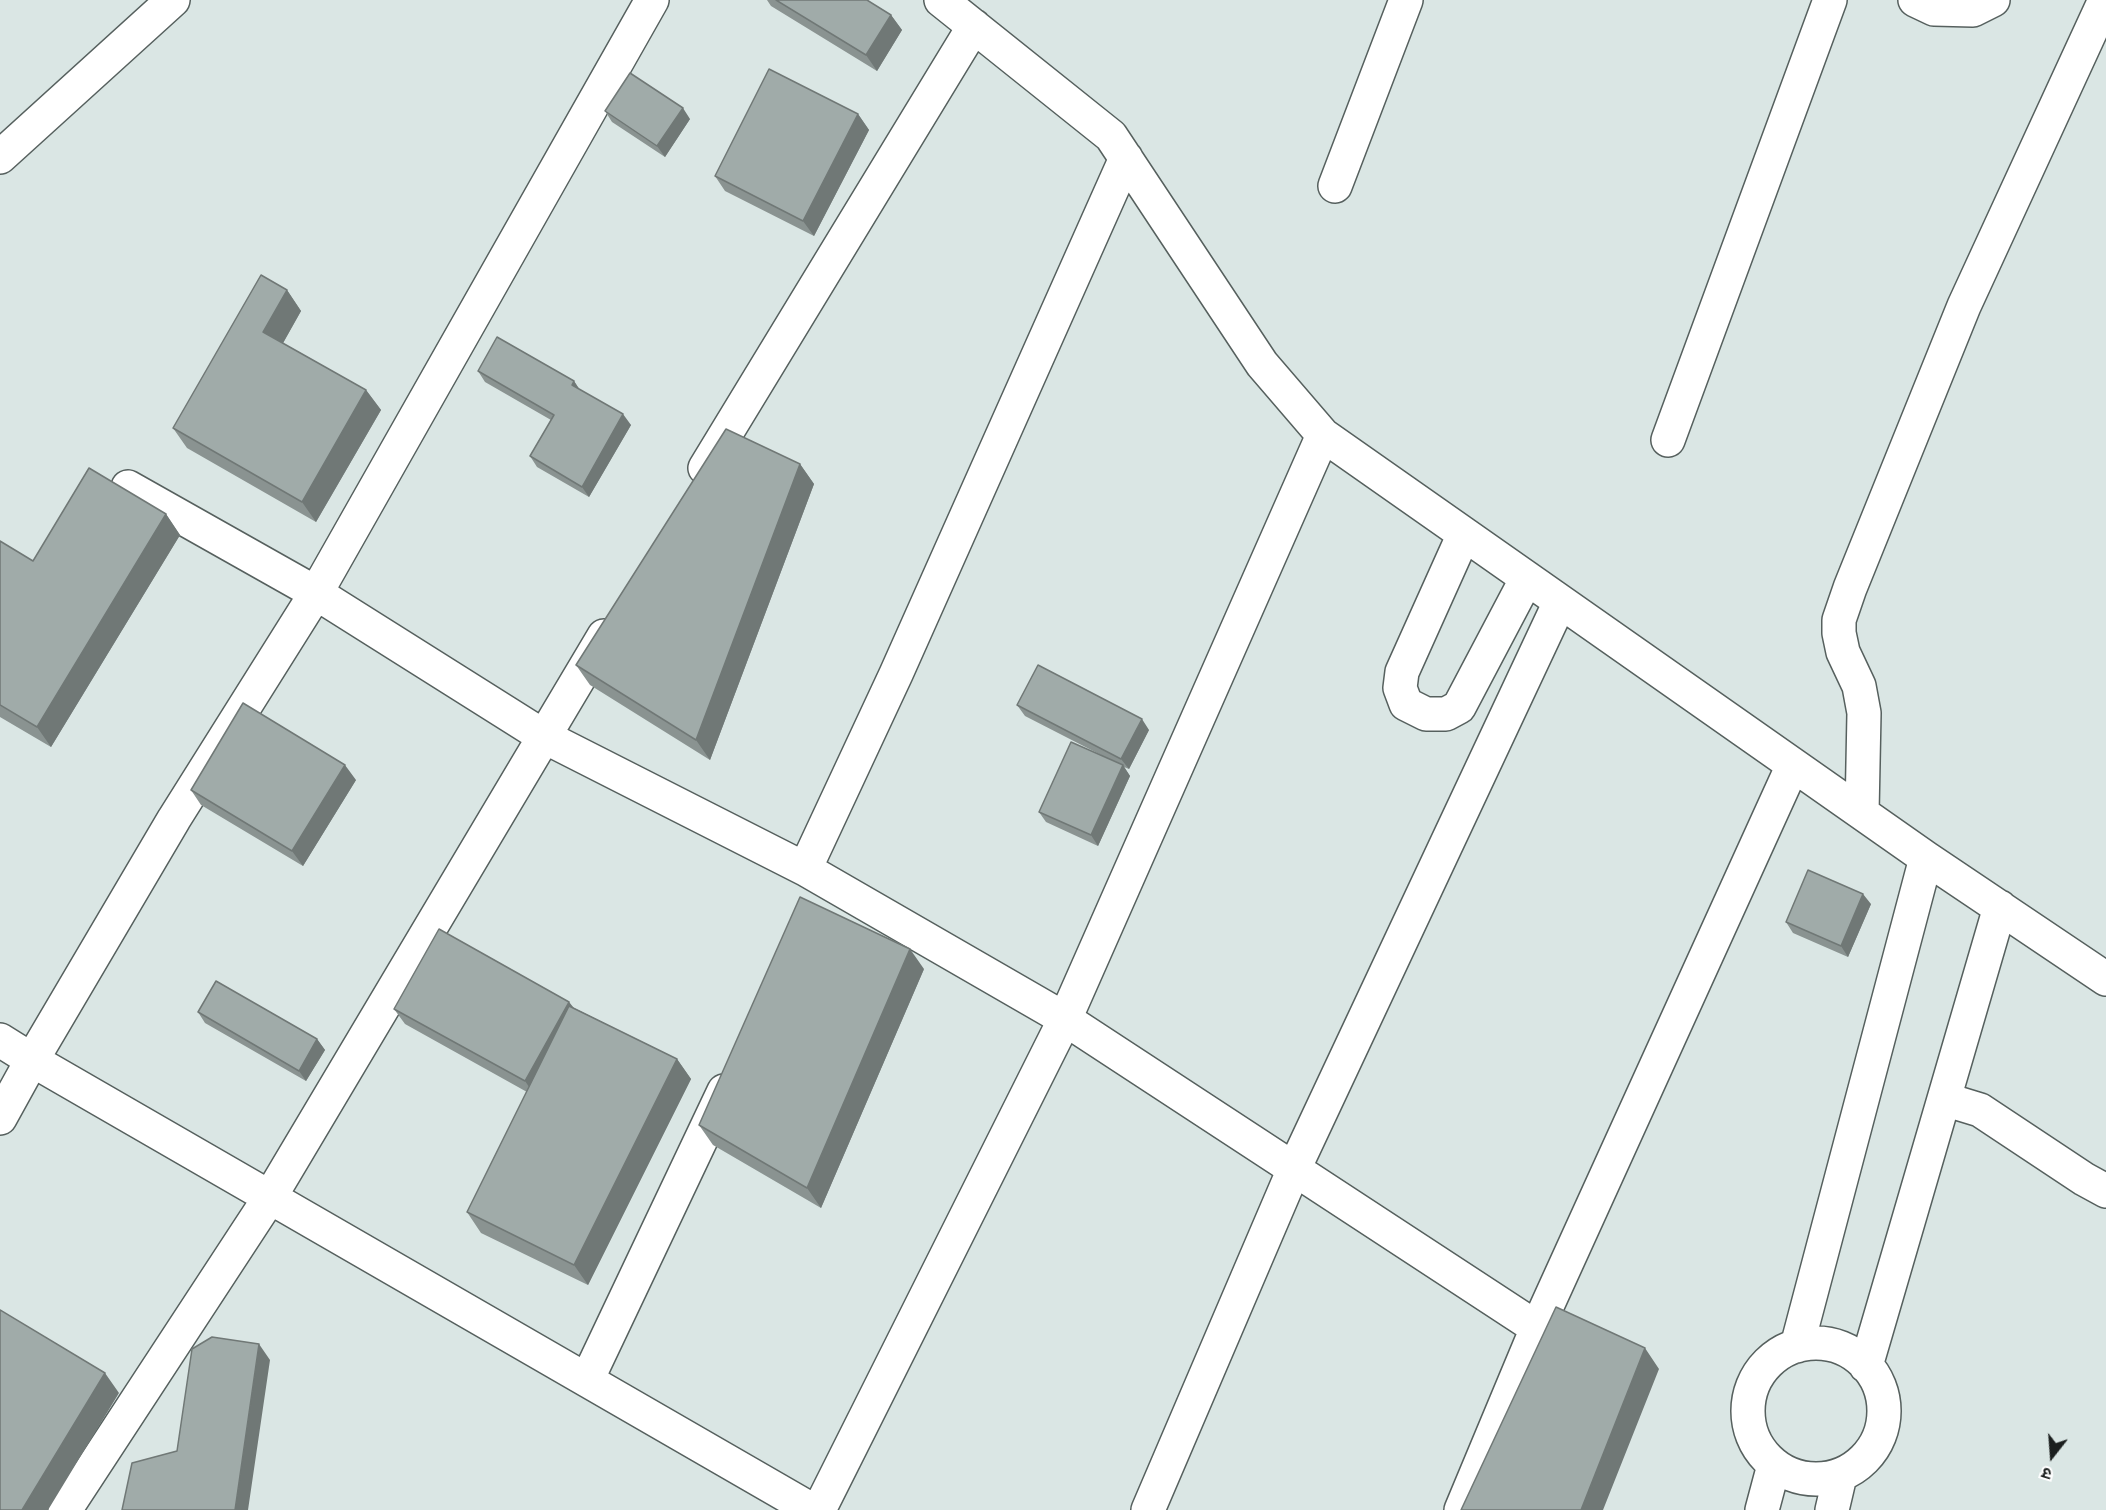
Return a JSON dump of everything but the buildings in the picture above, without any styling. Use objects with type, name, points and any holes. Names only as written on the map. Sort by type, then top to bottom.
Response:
[{"type":"street","points":[[0,157],[173,0]]},
{"type":"street","points":[[0,1118],[174,819],[316,593],[652,0]]},
{"type":"street","points":[[941,0],[1111,136],[1262,364],[1323,435],[1926,858],[2106,979]]},
{"type":"street","points":[[1335,186],[1406,0]]},
{"type":"street","points":[[1668,440],[1830,0]]},
{"type":"street","points":[[1915,0],[1934,9],[1973,10],[1993,0]]},
{"type":"street","points":[[1862,813],[1864,713],[1859,686],[1843,652],[1839,620],[1964,306],[2105,0]]},
{"type":"street","points":[[692,491],[974,26]]},
{"type":"street","points":[[809,912],[814,874],[896,674],[1126,158]]},
{"type":"street","points":[[819,1510],[1065,1019],[1323,435]]},
{"type":"street","points":[[128,488],[316,593],[543,736],[814,874],[1065,1019],[1537,1328]]},
{"type":"street","points":[[1464,534],[1402,672],[1400,688],[1407,704],[1426,714],[1446,714],[1459,707],[1527,578]]},
{"type":"street","points":[[1148,1510],[1294,1169],[1560,602]]},
{"type":"street","points":[[65,1510],[270,1197],[617,614]]},
{"type":"street","points":[[1461,1510],[1537,1328],[1793,765]]},
{"type":"street","points":[[1797,1346],[1926,858]]},
{"type":"street","points":[[1866,1366],[2000,907]]},
{"type":"street","points":[[0,1040],[812,1510]]},
{"type":"street","points":[[587,1380],[738,1060]]},
{"type":"street","points":[[1944,1099],[1980,1110],[2084,1179],[2106,1191]]},
{"type":"street","points":[[1816,1344],[1834,1346],[1852,1354],[1866,1366],[1877,1382],[1883,1399],[1884,1418],[1879,1437],[1870,1453],[1857,1466],[1840,1476],[1806,1479],[1774,1465],[1760,1452],[1751,1435],[1748,1398],[1754,1381],[1765,1365],[1780,1353],[1797,1346],[1816,1344]]},
{"type":"street","points":[[1762,1510],[1774,1465]]},
{"type":"street","points":[[1832,1510],[1840,1476]]}]
